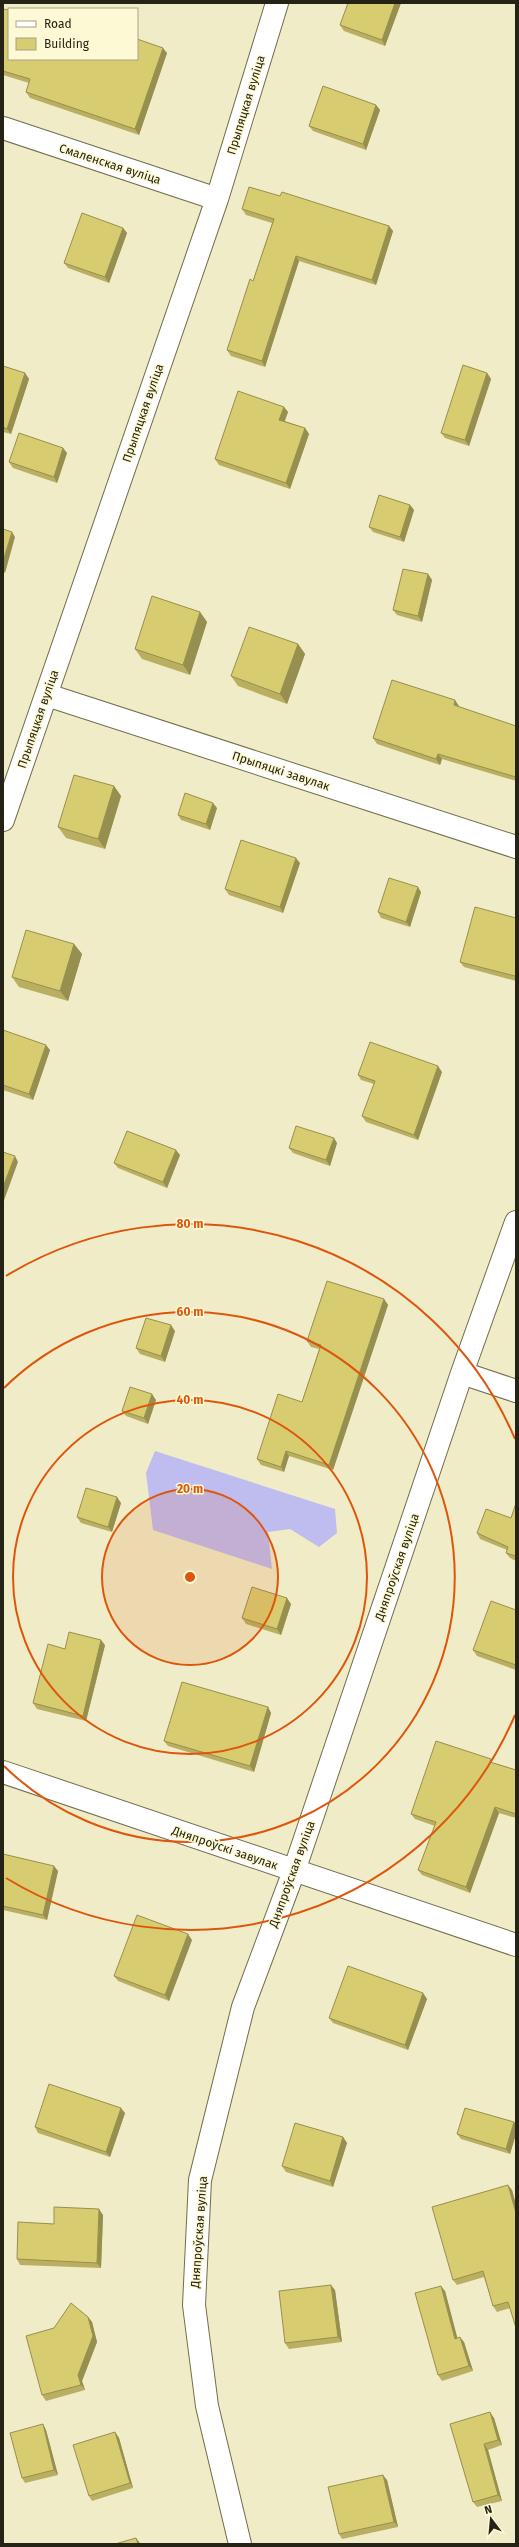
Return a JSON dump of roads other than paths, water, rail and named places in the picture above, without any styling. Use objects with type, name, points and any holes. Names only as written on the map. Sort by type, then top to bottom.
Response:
[{"type":"street","name":"Прыпяцкая вуліца","points":[[3,820],[217,199],[277,3]]},
{"type":"street","name":"Смаленская вуліца","points":[[3,128],[217,199]]},
{"type":"street","name":"Прыпяцкі завулак","points":[[47,695],[516,848]]},
{"type":"street","name":"Дняпроўская вуліца","points":[[240,2544],[207,2406],[194,2305],[200,2180],[243,2006],[294,1871],[462,1373],[516,1222]]},
{"type":"street","points":[[462,1373],[516,1391]]},
{"type":"street","name":"Дняпроўскі завулак","points":[[3,1772],[516,1945]]}]
